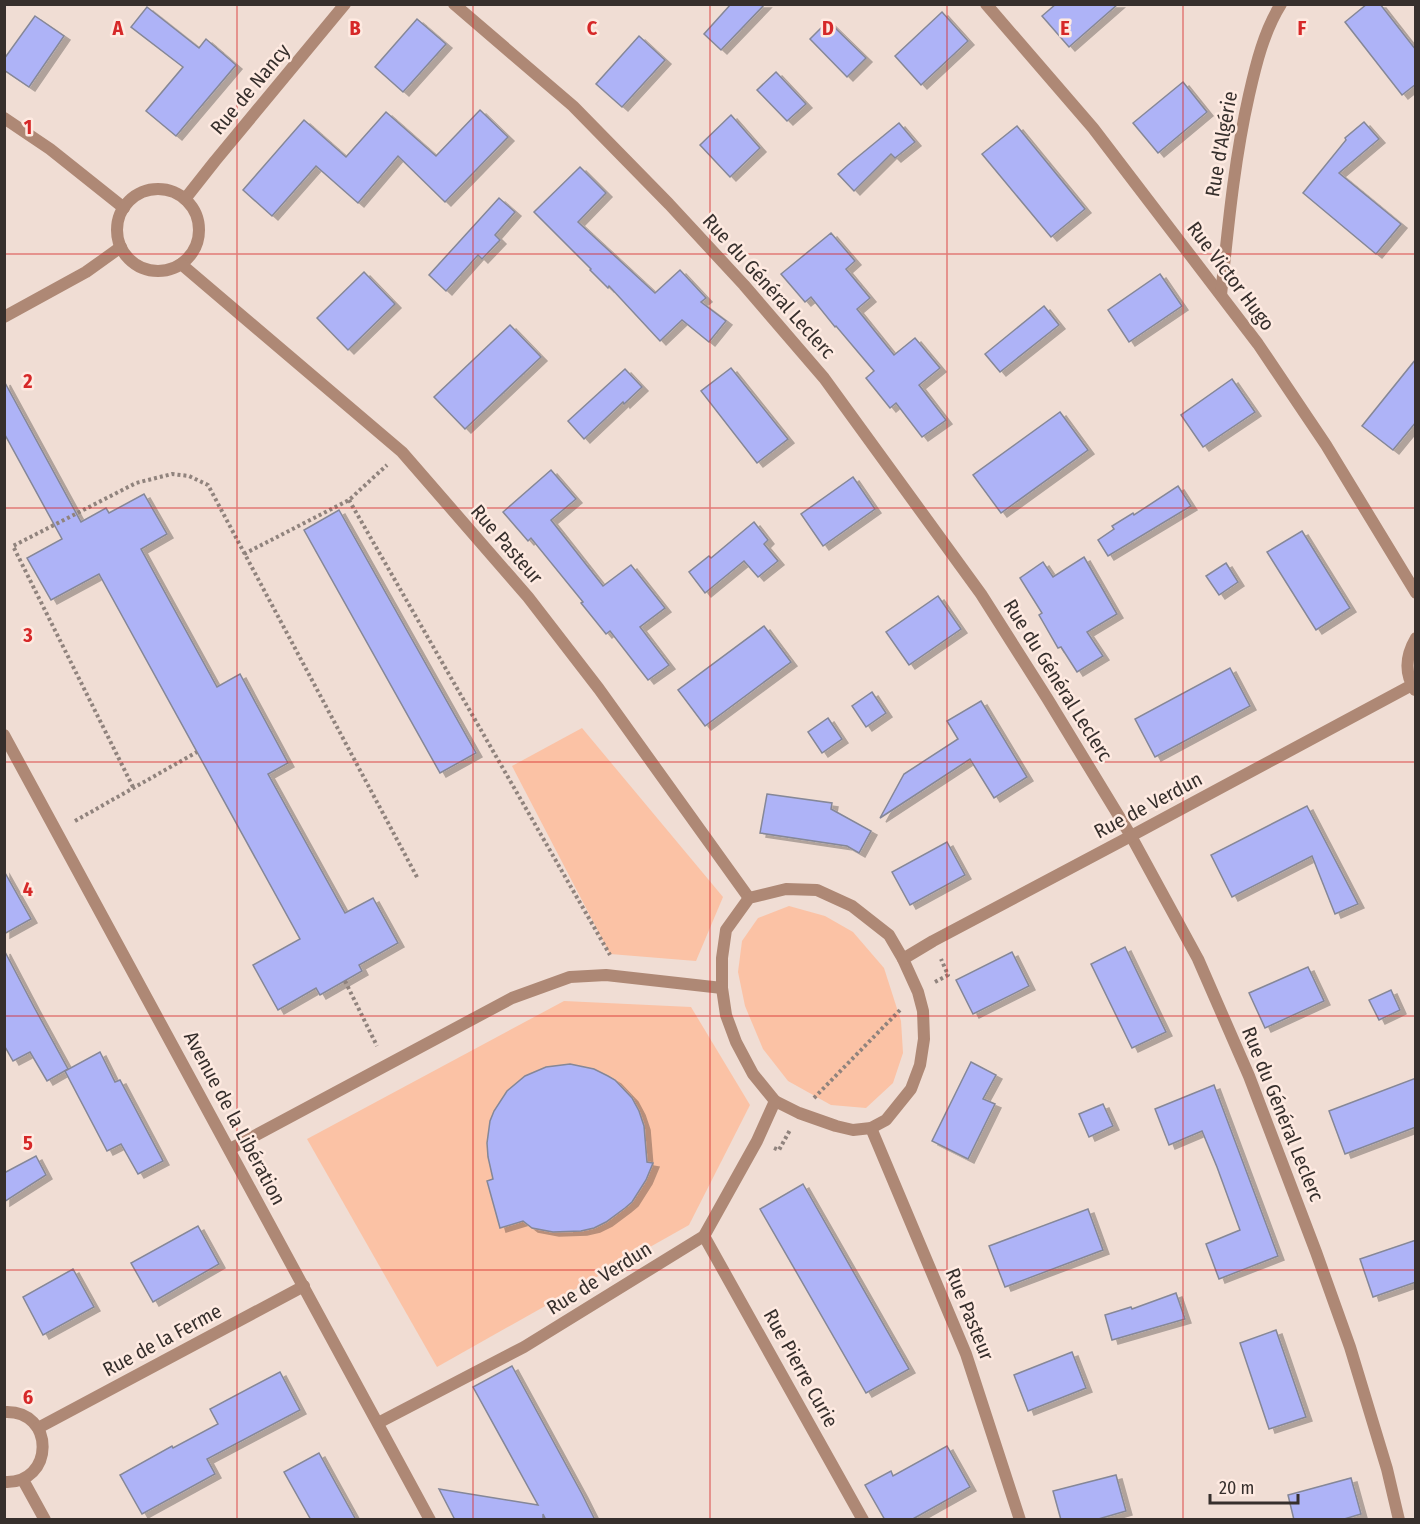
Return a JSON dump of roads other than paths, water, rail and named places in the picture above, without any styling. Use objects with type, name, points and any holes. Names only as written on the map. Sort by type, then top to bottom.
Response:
[{"type":"street","name":"Rue de Nancy","points":[[185,199],[345,4]]},
{"type":"street","name":"Rue du Général Leclerc","points":[[454,4],[573,106],[744,285],[824,378],[981,594],[1047,698],[1131,836],[1198,959],[1249,1076],[1350,1347],[1387,1469],[1399,1520]]},
{"type":"street","name":"Rue Victor Hugo","points":[[986,4],[1093,128],[1258,344],[1326,445],[1416,593]]},
{"type":"street","name":"Rue d'Algérie","points":[[1221,295],[1232,189],[1241,132],[1256,63],[1281,4]]},
{"type":"street","points":[[4,118],[50,149],[123,208]]},
{"type":"street","points":[[159,189],[173,192],[185,199],[193,208],[198,220],[197,245],[191,255],[182,264],[171,269],[147,270],[136,265],[121,248],[117,234],[118,221],[123,208],[145,191],[159,189]]},
{"type":"street","points":[[4,317],[86,272],[121,248]]},
{"type":"street","name":"Rue Pasteur","points":[[182,264],[402,452],[528,597],[599,688],[749,898]]},
{"type":"street","name":"Rue de Verdun","points":[[903,959],[933,941],[1414,688],[1408,674],[1407,661],[1416,638]]},
{"type":"street","name":"Avenue de la Libération","points":[[4,735],[430,1520]]},
{"type":"street","points":[[786,889],[817,890],[852,906],[889,935],[903,959],[918,992],[923,1011],[924,1039],[920,1065],[911,1089],[886,1120],[871,1128],[853,1130],[799,1113],[775,1101],[753,1074],[736,1042],[726,1015],[722,988],[722,958],[726,930],[749,898],[786,889]]},
{"type":"street","points":[[230,1149],[512,998],[570,977],[622,976],[722,988]]},
{"type":"street","name":"Rue de Verdun","points":[[378,1423],[524,1347],[704,1236],[757,1141],[775,1101]]},
{"type":"street","name":"Rue Pasteur","points":[[871,1128],[966,1354],[1020,1520]]},
{"type":"street","name":"Rue Pierre Curie","points":[[704,1236],[863,1520]]},
{"type":"street","name":"Rue de la Ferme","points":[[38,1428],[304,1286]]},
{"type":"street","points":[[4,1412],[12,1411],[31,1420],[43,1439],[40,1463],[33,1473],[23,1480],[12,1483],[4,1482]]},
{"type":"street","points":[[23,1480],[45,1520]]}]
